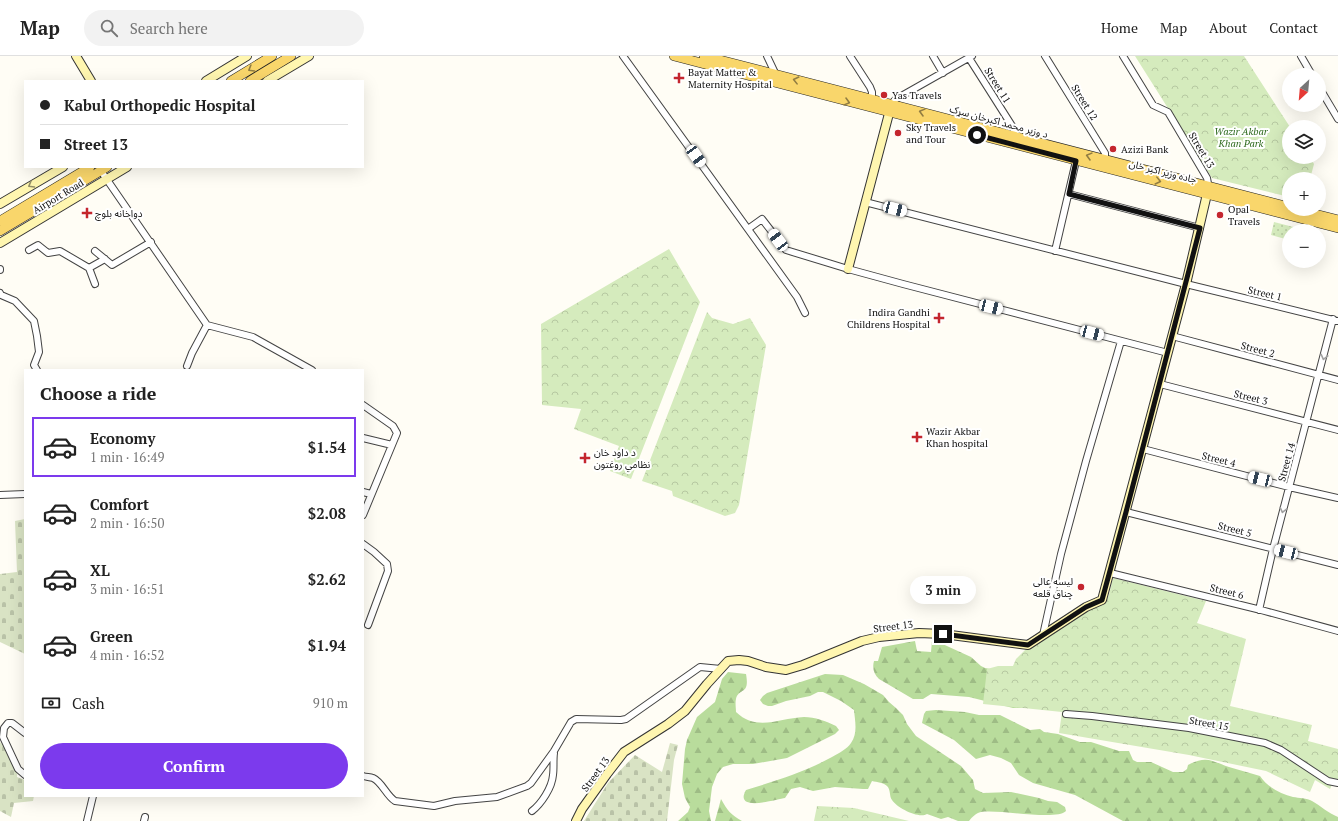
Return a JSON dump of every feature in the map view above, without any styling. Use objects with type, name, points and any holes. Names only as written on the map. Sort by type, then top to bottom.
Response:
[{"type":"main road","points":[[232,80],[272,56]]},
{"type":"main road","points":[[252,80],[291,56]]},
{"type":"main road","points":[[674,56],[776,79]]},
{"type":"main road","name":"د وزیر محمد اکبرخان سړک","points":[[704,56],[776,79],[1104,164],[1208,190],[1282,206]]},
{"type":"main road","points":[[1017,141],[1076,161],[1104,164]]},
{"type":"main road","name":"Airport Road","points":[[0,221],[88,168]]},
{"type":"main road","points":[[0,231],[104,169]]},
{"type":"main road","points":[[1208,190],[1338,228]]},
{"type":"main road","points":[[1323,216],[1338,220]]},
{"type":"street","points":[[78,56],[90,80]]},
{"type":"street","points":[[208,80],[247,56]]},
{"type":"street","points":[[270,80],[309,56]]},
{"type":"street","points":[[623,56],[797,297],[805,313]]},
{"type":"street","points":[[767,56],[776,79]]},
{"type":"street","points":[[850,56],[870,87],[872,103]]},
{"type":"street","points":[[933,56],[943,73]]},
{"type":"street","name":"Street 12","points":[[1045,56],[1105,153],[1104,164]]},
{"type":"street","name":"Street 13","points":[[576,821],[582,809],[598,786],[624,752],[668,724],[685,711],[728,661],[748,661],[766,667],[786,670],[803,665],[862,641],[879,637],[919,633],[943,634],[1028,645],[1086,607],[1102,600],[1186,284],[1208,190],[1207,178],[1168,112],[1153,105],[1123,56]]},
{"type":"street","points":[[1301,56],[1308,68]]},
{"type":"street","points":[[848,269],[890,108],[896,99],[971,57]]},
{"type":"street","name":"Street 11","points":[[971,57],[1014,129],[1017,141]]},
{"type":"street","points":[[1326,98],[1338,119]]},
{"type":"street","points":[[1055,251],[1076,161]]},
{"type":"street","points":[[0,204],[61,168]]},
{"type":"street","name":"Airport Road","points":[[0,243],[125,168]]},
{"type":"street","points":[[104,169],[107,179],[152,242],[207,325],[253,337],[310,369]]},
{"type":"street","points":[[1069,194],[1200,228]]},
{"type":"street","name":"Street 1","points":[[865,202],[1186,284],[1336,320]]},
{"type":"street","points":[[748,229],[762,219],[786,250],[848,269],[1168,352]]},
{"type":"street","points":[[95,251],[112,265],[152,242]]},
{"type":"street","points":[[29,250],[38,245],[48,253],[60,251],[88,268],[95,284]]},
{"type":"street","points":[[88,268],[105,259]]},
{"type":"street","points":[[0,303],[3,295],[15,301],[34,321],[39,352],[34,365],[36,369]]},
{"type":"street","name":"Street 14","points":[[1259,610],[1289,487],[1336,320]]},
{"type":"street","points":[[187,366],[207,325]]},
{"type":"street","name":"Street 2","points":[[1172,336],[1338,380]]},
{"type":"street","points":[[1043,635],[1061,554],[1121,340]]},
{"type":"street","name":"Street 3","points":[[1160,384],[1338,430]]},
{"type":"street","points":[[364,406],[393,426],[397,433],[364,512]]},
{"type":"street","points":[[364,438],[392,445]]},
{"type":"street","name":"Street 4","points":[[1143,449],[1289,487],[1338,498]]},
{"type":"street","points":[[364,492],[371,494]]},
{"type":"street","points":[[0,494],[24,494]]},
{"type":"street","name":"Street 5","points":[[1126,512],[1338,565]]},
{"type":"street","points":[[364,545],[388,566],[388,571],[368,625]]},
{"type":"street","name":"Street 6","points":[[1110,573],[1338,631]]},
{"type":"street","points":[[364,776],[373,778],[395,801],[434,806],[455,801],[481,800],[497,797],[531,783],[554,751],[566,729],[571,722],[576,719],[626,719],[700,668],[721,669]]},
{"type":"street","name":"Street 15","points":[[1066,714],[1189,728],[1265,743],[1281,750],[1328,782],[1338,784]]},
{"type":"street","points":[[24,732],[12,723],[8,723],[2,733],[5,744],[18,769],[24,774]]},
{"type":"street","points":[[532,811],[544,798],[552,779],[554,751]]},
{"type":"street","points":[[87,821],[93,797]]},
{"type":"green space","name":"Wazir Akbar Khan Park","points":[[1135,56],[1244,56],[1285,120],[1282,120],[1282,164],[1314,164],[1312,172],[1282,172],[1282,195],[1212,178]]},
{"type":"green space","points":[[1274,222],[1282,224],[1282,238],[1271,235]]},
{"type":"green space","points":[[669,249],[700,302],[631,479],[610,471],[619,446],[574,429],[581,409],[542,405],[541,324]]},
{"type":"green space","points":[[707,312],[712,318],[733,324],[750,318],[766,345],[739,505],[735,513],[725,516],[673,496],[672,491],[642,481]]},
{"type":"green space","points":[[24,519],[24,654],[0,642],[0,574],[17,572],[15,521]]},
{"type":"green space","points":[[1113,578],[1206,601],[1197,623],[1246,639],[1230,706],[1312,725],[1308,741],[1338,749],[1338,781],[1334,780],[1330,789],[1315,780],[1310,792],[1266,771],[1189,755],[1059,733],[1062,712],[983,704],[987,669],[998,666],[1013,666],[1016,659],[1026,649],[1091,609],[1102,604],[1108,598]]},
{"type":"green space","points":[[915,641],[917,651],[931,652],[932,641],[936,641],[971,657],[985,668],[1012,673],[1050,707],[1013,708],[969,697],[931,694],[923,699],[913,699],[879,679],[873,669],[873,666],[874,661],[878,661],[882,647]]},
{"type":"green space","points":[[728,672],[746,674],[747,686],[737,695],[736,699],[736,712],[744,718],[760,723],[808,717],[828,722],[836,726],[839,730],[835,734],[787,758],[753,764],[733,764],[723,767],[717,774],[712,787],[709,811],[711,821],[678,821],[688,812],[690,807],[685,798],[682,784],[687,740],[697,717],[715,702],[722,679]]},
{"type":"green space","points":[[825,674],[843,675],[864,684],[883,695],[903,715],[907,724],[916,736],[961,766],[973,780],[975,789],[983,793],[1011,792],[1057,802],[1065,807],[1066,811],[1060,814],[1051,815],[981,812],[974,815],[969,821],[958,821],[948,817],[941,819],[927,814],[919,815],[908,812],[892,800],[887,786],[882,783],[872,781],[868,789],[835,787],[813,791],[800,787],[791,789],[785,798],[758,803],[745,801],[744,797],[746,790],[790,776],[811,767],[840,752],[851,743],[855,735],[854,710],[841,701],[823,692],[818,692],[810,696],[786,701],[772,706],[763,704],[760,700],[767,693]]},
{"type":"green space","points":[[936,710],[965,712],[979,715],[1000,715],[1030,730],[1040,729],[1044,732],[1058,734],[1080,742],[1091,742],[1119,751],[1129,751],[1133,760],[1137,762],[1151,762],[1173,772],[1183,772],[1187,769],[1188,765],[1200,760],[1213,761],[1260,776],[1266,784],[1275,790],[1288,796],[1312,801],[1338,817],[1338,821],[1123,821],[1075,795],[1033,783],[1019,775],[1011,763],[1001,758],[990,755],[976,759],[954,740],[922,723],[926,711]]},
{"type":"green space","points":[[0,742],[18,760],[17,777],[24,780],[24,797],[34,797],[33,801],[14,803],[11,817],[0,811]]},
{"type":"green space","points":[[670,743],[678,745],[674,760],[667,821],[584,821],[608,783],[635,755],[662,772]]},
{"type":"green space","points":[[721,799],[730,812],[742,821],[715,821]]},
{"type":"green space","points":[[817,806],[854,808],[909,821],[814,821]]},
{"type":"place","name":"Bayat Matter & Maternity Hospital","points":[[679,78]]},
{"type":"place","name":"Yas Travels","points":[[884,95]]},
{"type":"place","name":"Sky Travels and Tour","points":[[898,133]]},
{"type":"place","name":"Azizi Bank","points":[[1113,149]]},
{"type":"place","name":"دواخانه بلوچ","points":[[87,213]]},
{"type":"place","name":"Opal Travels","points":[[1220,215]]},
{"type":"place","name":"Indira Gandhi Childrens Hospital","points":[[939,318]]},
{"type":"place","name":"Wazir Akbar Khan hospital","points":[[917,437]]},
{"type":"place","name":"د داود خان نظامي روغتون","points":[[585,458]]},
{"type":"place","name":"لیسه عالی چناق قلعه","points":[[1081,587]]},
{"type":"route","points":[[943,634],[1028,645],[1086,607],[1102,600],[1104,597],[1200,228],[1069,194],[1076,161],[977,135]]}]
